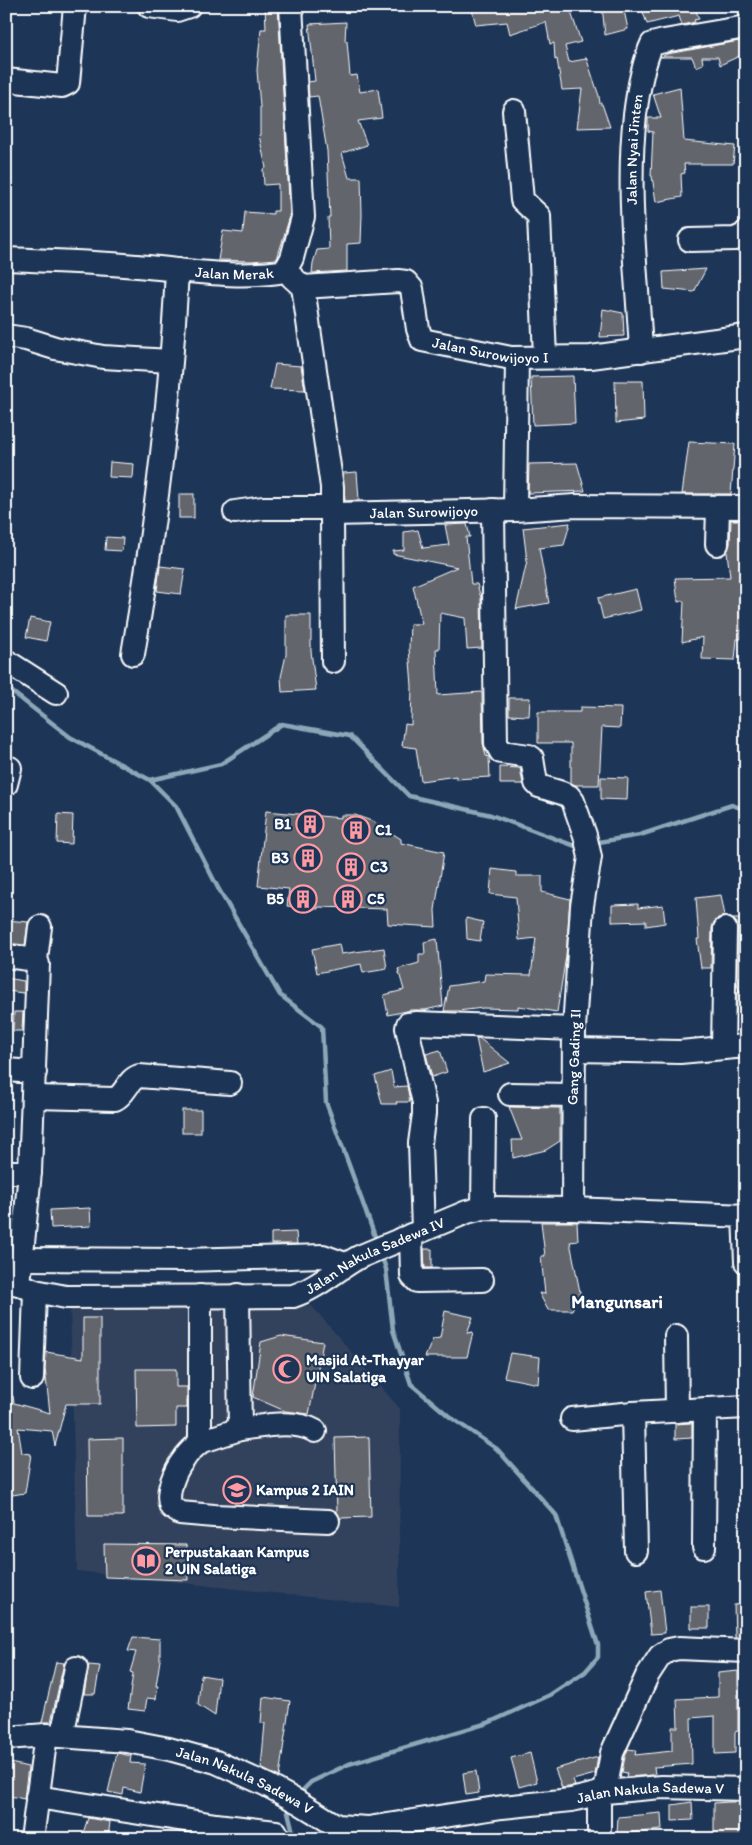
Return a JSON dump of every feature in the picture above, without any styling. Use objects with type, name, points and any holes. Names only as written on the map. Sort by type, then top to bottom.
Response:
[{"type":"street","points":[[6,80],[62,86],[68,83],[75,6]]},
{"type":"street","points":[[149,6],[177,10],[189,6]]},
{"type":"street","name":"Jalan Merak","points":[[6,259],[146,267],[221,274],[270,274],[285,271],[292,258],[303,217],[291,6]]},
{"type":"street","name":"Jalan Nyai Jinten","points":[[641,351],[631,181],[632,147],[637,100],[647,56],[652,44],[746,27]]},
{"type":"street","points":[[514,111],[522,200],[539,216],[545,357]]},
{"type":"street","points":[[690,240],[735,239],[746,232]]},
{"type":"street","points":[[133,654],[146,577],[164,431],[176,270]]},
{"type":"street","points":[[285,271],[303,287],[332,487],[333,661]]},
{"type":"street","name":"Jalan Surowijoyo I","points":[[303,287],[406,282],[412,289],[418,328],[422,340],[517,358],[591,357],[746,336]]},
{"type":"street","points":[[6,336],[103,357],[170,361]]},
{"type":"street","points":[[504,510],[517,358]]},
{"type":"street","name":"Jalan Surowijoyo","points":[[235,512],[263,508],[333,511],[504,510],[575,506],[746,507]]},
{"type":"street","points":[[717,544],[718,507]]},
{"type":"street","name":"Gang Gading II","points":[[504,510],[496,743],[501,752],[532,758],[534,778],[538,786],[569,796],[573,800],[590,857],[582,906],[575,1040],[572,1209]]},
{"type":"street","points":[[6,662],[56,693]]},
{"type":"street","points":[[32,1378],[20,1286],[30,1172],[35,1072],[38,964],[36,960],[40,927]]},
{"type":"street","points":[[723,1048],[725,929]]},
{"type":"street","points":[[6,956],[36,960]]},
{"type":"street","points":[[482,1280],[417,1281],[412,1276],[410,1236],[424,1103],[407,1028],[408,1024],[417,1023],[680,1052],[746,1046]]},
{"type":"street","points":[[6,1070],[35,1072]]},
{"type":"street","points":[[34,1097],[115,1099],[120,1097],[131,1080],[139,1076],[230,1083]]},
{"type":"street","points":[[510,1094],[573,1095]]},
{"type":"street","points":[[483,1208],[484,1119]]},
{"type":"street","points":[[6,1172],[30,1172]]},
{"type":"street","name":"Jalan Nakula Sadewa IV","points":[[20,1286],[66,1297],[293,1296],[308,1291],[352,1260],[468,1212],[483,1208],[572,1209],[745,1216]]},
{"type":"street","points":[[745,1216],[746,1262]]},
{"type":"street","points":[[22,1259],[185,1260],[323,1256],[352,1260]]},
{"type":"street","points":[[185,1260],[192,1296],[200,1442]]},
{"type":"street","points":[[238,1295],[240,1429]]},
{"type":"street","points":[[676,1336],[677,1411]]},
{"type":"street","points":[[572,1419],[634,1413],[746,1407]]},
{"type":"street","points":[[704,1547],[705,1409]]},
{"type":"street","points":[[634,1413],[636,1551]]},
{"type":"street","points":[[315,1431],[306,1426],[294,1425],[240,1429],[200,1442],[183,1459],[174,1477],[169,1500],[171,1507],[176,1512],[214,1516],[328,1521]]},
{"type":"street","points":[[599,1828],[602,1793],[612,1753],[646,1676],[660,1656],[668,1650],[679,1648],[746,1651]]},
{"type":"street","points":[[32,1839],[37,1797],[76,1668]]},
{"type":"street","name":"Jalan Nakula Sadewa V","points":[[6,1738],[54,1736],[127,1741],[169,1749],[216,1762],[267,1785],[337,1826],[368,1833],[502,1807],[571,1800],[602,1793],[662,1787],[746,1788]]},
{"type":"street","points":[[37,1797],[215,1832],[276,1832]]},
{"type":"shaded area","name":"Kampus 2 IAIN","points":[[70,1303],[312,1306],[400,1409],[399,1607],[77,1571]]},
{"type":"building","points":[[265,6],[278,6],[290,216],[277,259],[251,261],[218,260],[223,231],[243,233],[245,212],[273,214],[273,211],[278,211],[278,184],[264,185],[263,169],[266,168],[259,135],[260,107],[257,70],[261,29],[266,29]]},
{"type":"building","points":[[471,6],[569,6],[581,42],[565,46],[569,62],[586,59],[586,57],[600,104],[602,104],[610,127],[577,128],[582,89],[562,90],[557,59],[555,60],[554,43],[550,44],[546,22],[510,34],[507,22],[476,25]]},
{"type":"building","points":[[602,6],[623,6],[628,29],[605,35]]},
{"type":"building","points":[[641,6],[699,6],[700,10],[696,11],[699,19],[682,25],[679,16],[647,24]]},
{"type":"building","points":[[346,22],[345,41],[347,41],[350,76],[357,75],[360,92],[378,89],[382,118],[358,121],[367,145],[342,153],[349,178],[361,178],[361,243],[347,244],[347,271],[312,273],[317,250],[329,249],[328,217],[330,217],[327,151],[318,96],[309,97],[308,82],[315,81],[309,24]]},
{"type":"building","points":[[745,40],[746,53],[720,65],[718,57],[702,57],[703,64],[696,67],[692,57],[661,57],[667,54]]},
{"type":"building","points":[[680,87],[684,141],[735,146],[733,164],[684,164],[685,173],[681,174],[682,197],[656,202],[651,176],[653,132],[648,131],[648,118],[661,118],[653,94]]},
{"type":"building","points":[[706,269],[694,292],[664,289],[663,272]]},
{"type":"building","points":[[603,309],[623,313],[624,336],[600,337]]},
{"type":"building","points":[[275,364],[301,366],[305,390],[270,389]]},
{"type":"building","points":[[573,376],[575,423],[533,425],[531,377]]},
{"type":"building","points":[[615,381],[643,381],[644,420],[616,423]]},
{"type":"building","points":[[689,442],[735,444],[731,494],[682,494]]},
{"type":"building","points":[[110,462],[134,464],[133,478],[109,477]]},
{"type":"building","points":[[577,463],[585,491],[528,493],[529,464]]},
{"type":"building","points":[[357,472],[359,500],[345,501],[343,473]]},
{"type":"building","points":[[179,494],[194,494],[194,518],[179,518]]},
{"type":"building","points":[[731,520],[744,520],[746,538],[746,631],[741,630],[741,639],[737,639],[735,660],[702,659],[703,637],[682,642],[684,601],[678,602],[675,578],[730,577],[727,552],[730,544]]},
{"type":"building","points":[[570,523],[564,545],[539,548],[549,603],[516,609],[527,561],[523,528]]},
{"type":"building","points":[[467,524],[470,537],[466,537],[471,584],[477,584],[481,598],[482,648],[467,649],[465,618],[440,613],[439,649],[436,649],[438,695],[482,692],[483,743],[486,756],[489,757],[490,777],[456,779],[456,776],[421,781],[416,748],[402,746],[405,724],[411,725],[410,624],[422,624],[413,586],[457,567],[393,554],[393,551],[404,550],[404,532],[418,530],[423,548],[449,545],[445,525]]},
{"type":"building","points":[[106,537],[123,538],[122,551],[105,550]]},
{"type":"building","points":[[160,566],[185,569],[181,594],[157,591]]},
{"type":"building","points":[[636,589],[641,610],[603,619],[598,598]]},
{"type":"building","points":[[286,615],[311,615],[311,651],[316,690],[282,692],[281,677],[286,655]]},
{"type":"building","points":[[30,618],[50,622],[46,641],[26,637]]},
{"type":"building","points":[[509,698],[530,698],[529,716],[509,715]]},
{"type":"building","points":[[580,707],[621,708],[620,728],[602,727],[599,785],[575,785],[571,783],[571,743],[538,743],[538,712],[580,712]]},
{"type":"building","points":[[500,767],[520,768],[523,784],[500,784]]},
{"type":"building","points":[[601,777],[628,778],[627,800],[601,799]]},
{"type":"building","points":[[266,811],[341,818],[341,815],[355,815],[374,822],[401,839],[401,843],[444,852],[435,910],[436,927],[388,924],[387,909],[318,907],[318,909],[287,906],[289,889],[258,886]]},
{"type":"building","points":[[58,814],[73,815],[72,844],[57,843]]},
{"type":"building","points":[[492,869],[516,872],[516,876],[542,876],[542,892],[570,899],[566,956],[557,1012],[518,1006],[518,1009],[483,1008],[444,1011],[449,986],[484,981],[485,974],[531,975],[536,938],[519,940],[516,897],[490,894]]},
{"type":"building","points":[[721,895],[725,916],[718,918],[712,928],[711,968],[701,968],[697,939],[699,939],[696,898]]},
{"type":"building","points":[[638,904],[638,908],[663,905],[665,923],[646,926],[646,921],[612,922],[612,905]]},
{"type":"building","points":[[466,918],[483,922],[480,941],[467,939]]},
{"type":"building","points":[[733,919],[746,919],[746,1029],[736,1031],[737,993],[741,992],[739,992],[737,982],[738,929],[737,923]]},
{"type":"building","points":[[6,920],[28,922],[25,945],[6,943]]},
{"type":"building","points":[[437,939],[443,1006],[388,1015],[384,995],[404,990],[398,969],[419,963],[419,954],[425,954],[424,942]]},
{"type":"building","points":[[339,944],[341,954],[384,948],[387,969],[363,973],[361,964],[317,973],[312,949]]},
{"type":"building","points":[[6,978],[24,981],[24,993],[6,991]]},
{"type":"building","points":[[14,1012],[23,1012],[22,1031],[13,1031]]},
{"type":"building","points":[[476,1038],[479,1038],[510,1063],[483,1072]]},
{"type":"building","points":[[440,1050],[447,1072],[432,1077],[426,1054]]},
{"type":"building","points":[[391,1071],[394,1087],[407,1086],[410,1102],[382,1104],[375,1076]]},
{"type":"building","points":[[509,1107],[560,1108],[560,1141],[546,1150],[513,1158],[512,1140],[522,1140]]},
{"type":"building","points":[[182,1110],[201,1110],[201,1133],[182,1133]]},
{"type":"building","points":[[90,1208],[91,1226],[51,1228],[50,1210]]},
{"type":"building","points":[[541,1222],[577,1222],[578,1241],[570,1242],[580,1292],[572,1310],[548,1310],[539,1293],[545,1294],[541,1256],[545,1256]]},
{"type":"building","points":[[296,1232],[297,1244],[271,1244],[271,1233]]},
{"type":"building","points":[[424,1249],[432,1249],[432,1268],[425,1268]]},
{"type":"building","points":[[445,1311],[473,1317],[467,1333],[473,1332],[467,1357],[425,1357],[433,1339],[440,1338]]},
{"type":"building","points":[[83,1318],[100,1318],[100,1404],[66,1404],[55,1446],[52,1431],[18,1428],[22,1453],[31,1454],[25,1493],[6,1496],[6,1397],[13,1396],[14,1403],[50,1413],[45,1369],[46,1352],[83,1358]]},
{"type":"building","name":"Masjid At-Thayyar UIN Salatiga","points":[[281,1336],[323,1342],[309,1414],[285,1411],[253,1397],[261,1342]]},
{"type":"building","points":[[510,1353],[540,1357],[538,1384],[504,1377]]},
{"type":"building","points":[[136,1369],[176,1369],[176,1387],[187,1387],[187,1408],[176,1408],[176,1427],[137,1428]]},
{"type":"building","points":[[692,1423],[692,1438],[675,1439],[675,1424]]},
{"type":"building","points":[[369,1437],[371,1517],[340,1518],[337,1512],[335,1438]]},
{"type":"building","points":[[123,1438],[123,1516],[88,1516],[87,1439]]},
{"type":"building","name":"Perpustakaan Kampus 2 UIN Salatiga","points":[[104,1544],[186,1545],[188,1580],[105,1577]]},
{"type":"building","points":[[660,1590],[665,1633],[651,1634],[646,1592]]},
{"type":"building","points":[[746,1604],[746,1638],[735,1637],[734,1605]]},
{"type":"building","points":[[691,1607],[709,1607],[709,1628],[691,1628]]},
{"type":"building","points":[[133,1637],[160,1639],[156,1699],[147,1698],[145,1711],[128,1709],[133,1673],[130,1672],[136,1652],[128,1651]]},
{"type":"building","points":[[56,1662],[64,1663],[51,1722],[42,1722]]},
{"type":"building","points":[[89,1665],[100,1666],[95,1694],[84,1694]]},
{"type":"building","points":[[738,1671],[738,1731],[735,1732],[735,1753],[715,1754],[715,1716],[691,1718],[692,1764],[654,1767],[654,1775],[626,1777],[627,1773],[622,1772],[628,1749],[636,1750],[635,1755],[672,1751],[672,1727],[678,1727],[677,1699],[718,1697],[718,1673]]},
{"type":"building","points":[[201,1675],[219,1678],[215,1716],[198,1705]]},
{"type":"building","points":[[263,1697],[290,1701],[279,1777],[261,1768],[265,1723],[261,1723]]},
{"type":"building","points":[[117,1753],[131,1756],[130,1763],[145,1764],[140,1792],[124,1788],[123,1795],[108,1792]]},
{"type":"building","points":[[530,1753],[537,1782],[519,1787],[511,1758]]},
{"type":"building","points":[[598,1757],[595,1774],[573,1780],[575,1786],[562,1788],[555,1769]]},
{"type":"building","points":[[6,1762],[28,1767],[24,1799],[6,1795]]},
{"type":"building","points":[[476,1771],[479,1793],[466,1795],[463,1773]]},
{"type":"building","points":[[692,1802],[693,1820],[672,1821],[672,1805]]},
{"type":"building","points":[[746,1802],[746,1838],[714,1839],[714,1803]]},
{"type":"building","points":[[661,1813],[662,1830],[617,1834],[618,1817]]},
{"type":"building","points":[[88,1818],[110,1822],[108,1839],[81,1839]]},
{"type":"waterway","points":[[6,687],[70,737],[150,780],[221,764],[282,724],[350,736],[409,796],[491,815],[575,846],[581,845]]},
{"type":"waterway","points":[[150,780],[176,806],[218,888],[280,995],[322,1027],[326,1102],[377,1242]]},
{"type":"waterway","points":[[593,843],[640,835],[732,805],[746,810]]},
{"type":"waterway","points":[[298,1795],[311,1782],[349,1764],[488,1723],[550,1695],[585,1672],[598,1657],[598,1645],[556,1515],[497,1449],[450,1417],[411,1384],[393,1330],[386,1269],[381,1254]]},
{"type":"waterway","points":[[290,1805],[287,1808],[292,1828],[291,1839]]},
{"type":"place","name":"B1","points":[[310,824]]},
{"type":"place","name":"C1","points":[[356,830]]},
{"type":"place","name":"B3","points":[[308,858]]},
{"type":"place","name":"C3","points":[[351,867]]},
{"type":"place","name":"B5","points":[[303,899]]},
{"type":"place","name":"C5","points":[[348,899]]},
{"type":"place","name":"Masjid At-Thayyar UIN Salatiga","points":[[287,1369]]},
{"type":"place","name":"Kampus 2 IAIN","points":[[237,1490]]},
{"type":"place","name":"Perpustakaan Kampus 2 UIN Salatiga","points":[[146,1561]]},
{"type":"district","name":"Mangunsari","points":[[617,1302]]}]
